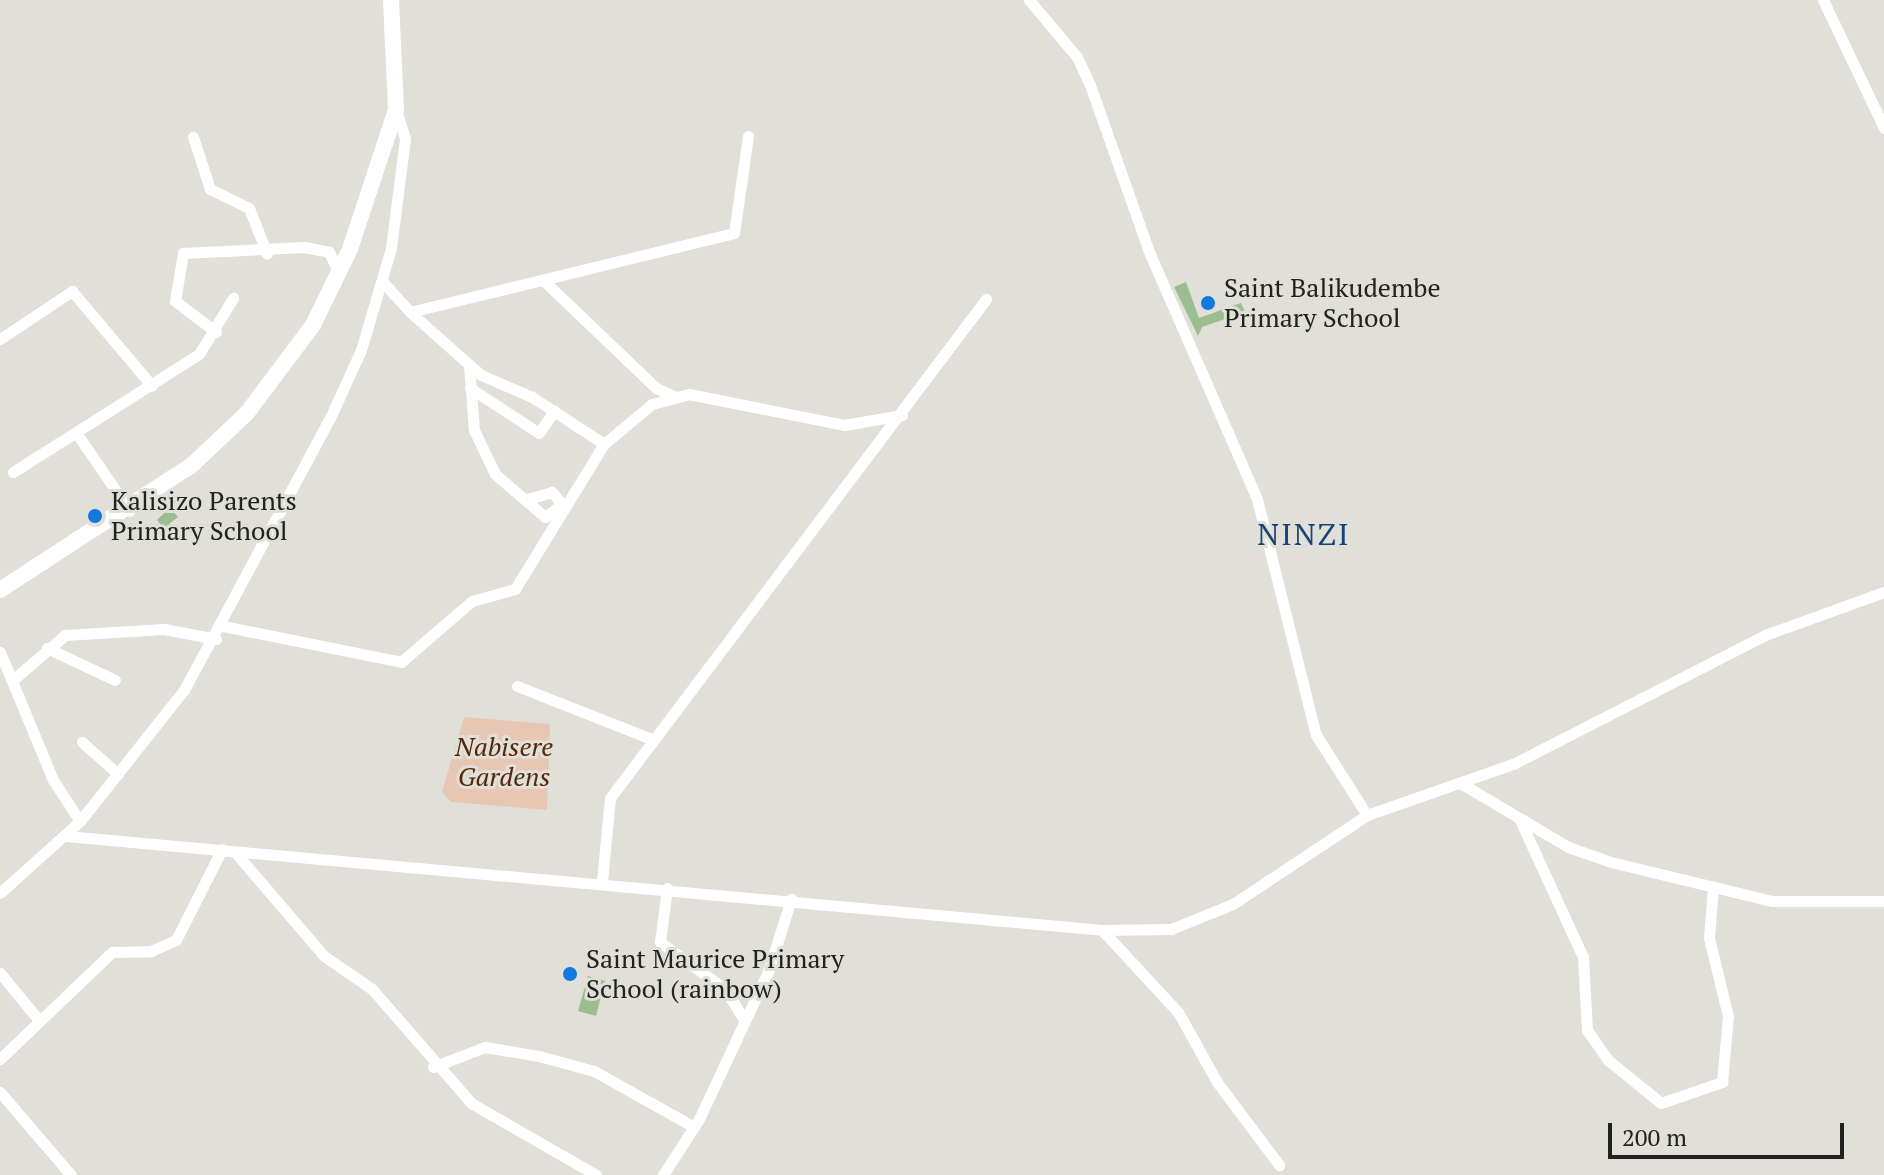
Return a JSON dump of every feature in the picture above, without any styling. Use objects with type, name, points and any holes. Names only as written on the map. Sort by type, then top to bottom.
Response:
[{"type":"highway","points":[[0,590],[130,511],[247,413],[313,325],[339,273],[396,110],[391,0]]},
{"type":"street","points":[[383,0],[392,39]]},
{"type":"street","points":[[1029,0],[1077,57],[1090,85],[1150,254],[1257,499],[1316,735],[1367,815]]},
{"type":"street","points":[[1823,0],[1884,128]]},
{"type":"street","points":[[0,893],[80,821],[216,639],[346,385],[382,281],[402,177],[405,138],[396,110]]},
{"type":"street","points":[[410,312],[737,232],[737,179],[748,136]]},
{"type":"street","points":[[193,137],[210,189],[249,208],[267,254]]},
{"type":"street","points":[[216,332],[175,301],[180,255],[323,250],[339,273]]},
{"type":"street","points":[[382,281],[410,312],[469,365],[554,411],[604,444]]},
{"type":"street","points":[[544,281],[656,388],[676,397],[844,425],[902,415]]},
{"type":"street","points":[[0,339],[72,291],[152,386]]},
{"type":"street","points":[[13,472],[152,386],[206,348],[233,298]]},
{"type":"street","points":[[602,881],[606,808],[986,299]]},
{"type":"street","points":[[469,365],[474,430],[495,474],[528,499]]},
{"type":"street","points":[[470,388],[539,433],[554,411]]},
{"type":"street","points":[[223,626],[401,662],[472,601],[515,589],[604,444],[652,404],[676,397]]},
{"type":"street","points":[[77,434],[130,511]]},
{"type":"street","points":[[66,836],[602,881],[1102,930],[1153,931],[1202,920],[1367,815],[1462,784],[1765,635],[1884,592]]},
{"type":"street","points":[[14,679],[47,648],[72,634],[112,638],[164,629],[216,639]]},
{"type":"street","points":[[47,648],[115,680]]},
{"type":"street","points":[[0,652],[14,679],[53,780],[80,821]]},
{"type":"street","points":[[517,686],[654,740]]},
{"type":"street","points":[[82,742],[118,774]]},
{"type":"street","points":[[1462,784],[1520,820],[1590,856],[1713,887],[1791,902],[1884,901]]},
{"type":"street","points":[[1520,820],[1583,957],[1587,1030],[1608,1060],[1661,1103],[1722,1082],[1728,1016],[1709,938],[1713,887]]},
{"type":"street","points":[[0,1059],[37,1018],[112,952],[151,951],[176,940],[228,850]]},
{"type":"street","points":[[228,850],[324,956],[383,1000],[433,1067],[482,1111],[596,1175]]},
{"type":"street","points":[[667,888],[660,942],[725,989],[745,1021]]},
{"type":"street","points":[[663,1175],[694,1127],[745,1021],[791,899]]},
{"type":"street","points":[[1102,930],[1178,1012],[1217,1082],[1279,1165]]},
{"type":"street","points":[[0,973],[37,1018]]},
{"type":"street","points":[[433,1067],[485,1047],[539,1056],[594,1071],[694,1127]]},
{"type":"street","points":[[0,1092],[71,1175]]},
{"type":"green space","name":"Nabisere Gardens","points":[[464,717],[550,724],[547,810],[451,802],[442,792]]},
{"type":"building","name":"Saint Balikudembe Primary School","points":[[1186,282],[1199,318],[1241,303],[1245,312],[1202,327],[1198,336],[1174,287]]},
{"type":"building","points":[[170,508],[178,517],[169,524],[178,536],[173,540],[157,520]]},
{"type":"building","name":"Saint Maurice Primary School (rainbow)","points":[[588,976],[605,981],[596,1016],[578,1011]]},
{"type":"place","name":"Saint Balikudembe Primary School","points":[[1208,303]]},
{"type":"place","name":"Kalisizo Parents Primary School","points":[[95,516]]},
{"type":"place","name":"Saint Maurice Primary School (rainbow)","points":[[570,974]]},
{"type":"district","name":"NINZI","points":[[1304,534]]}]
